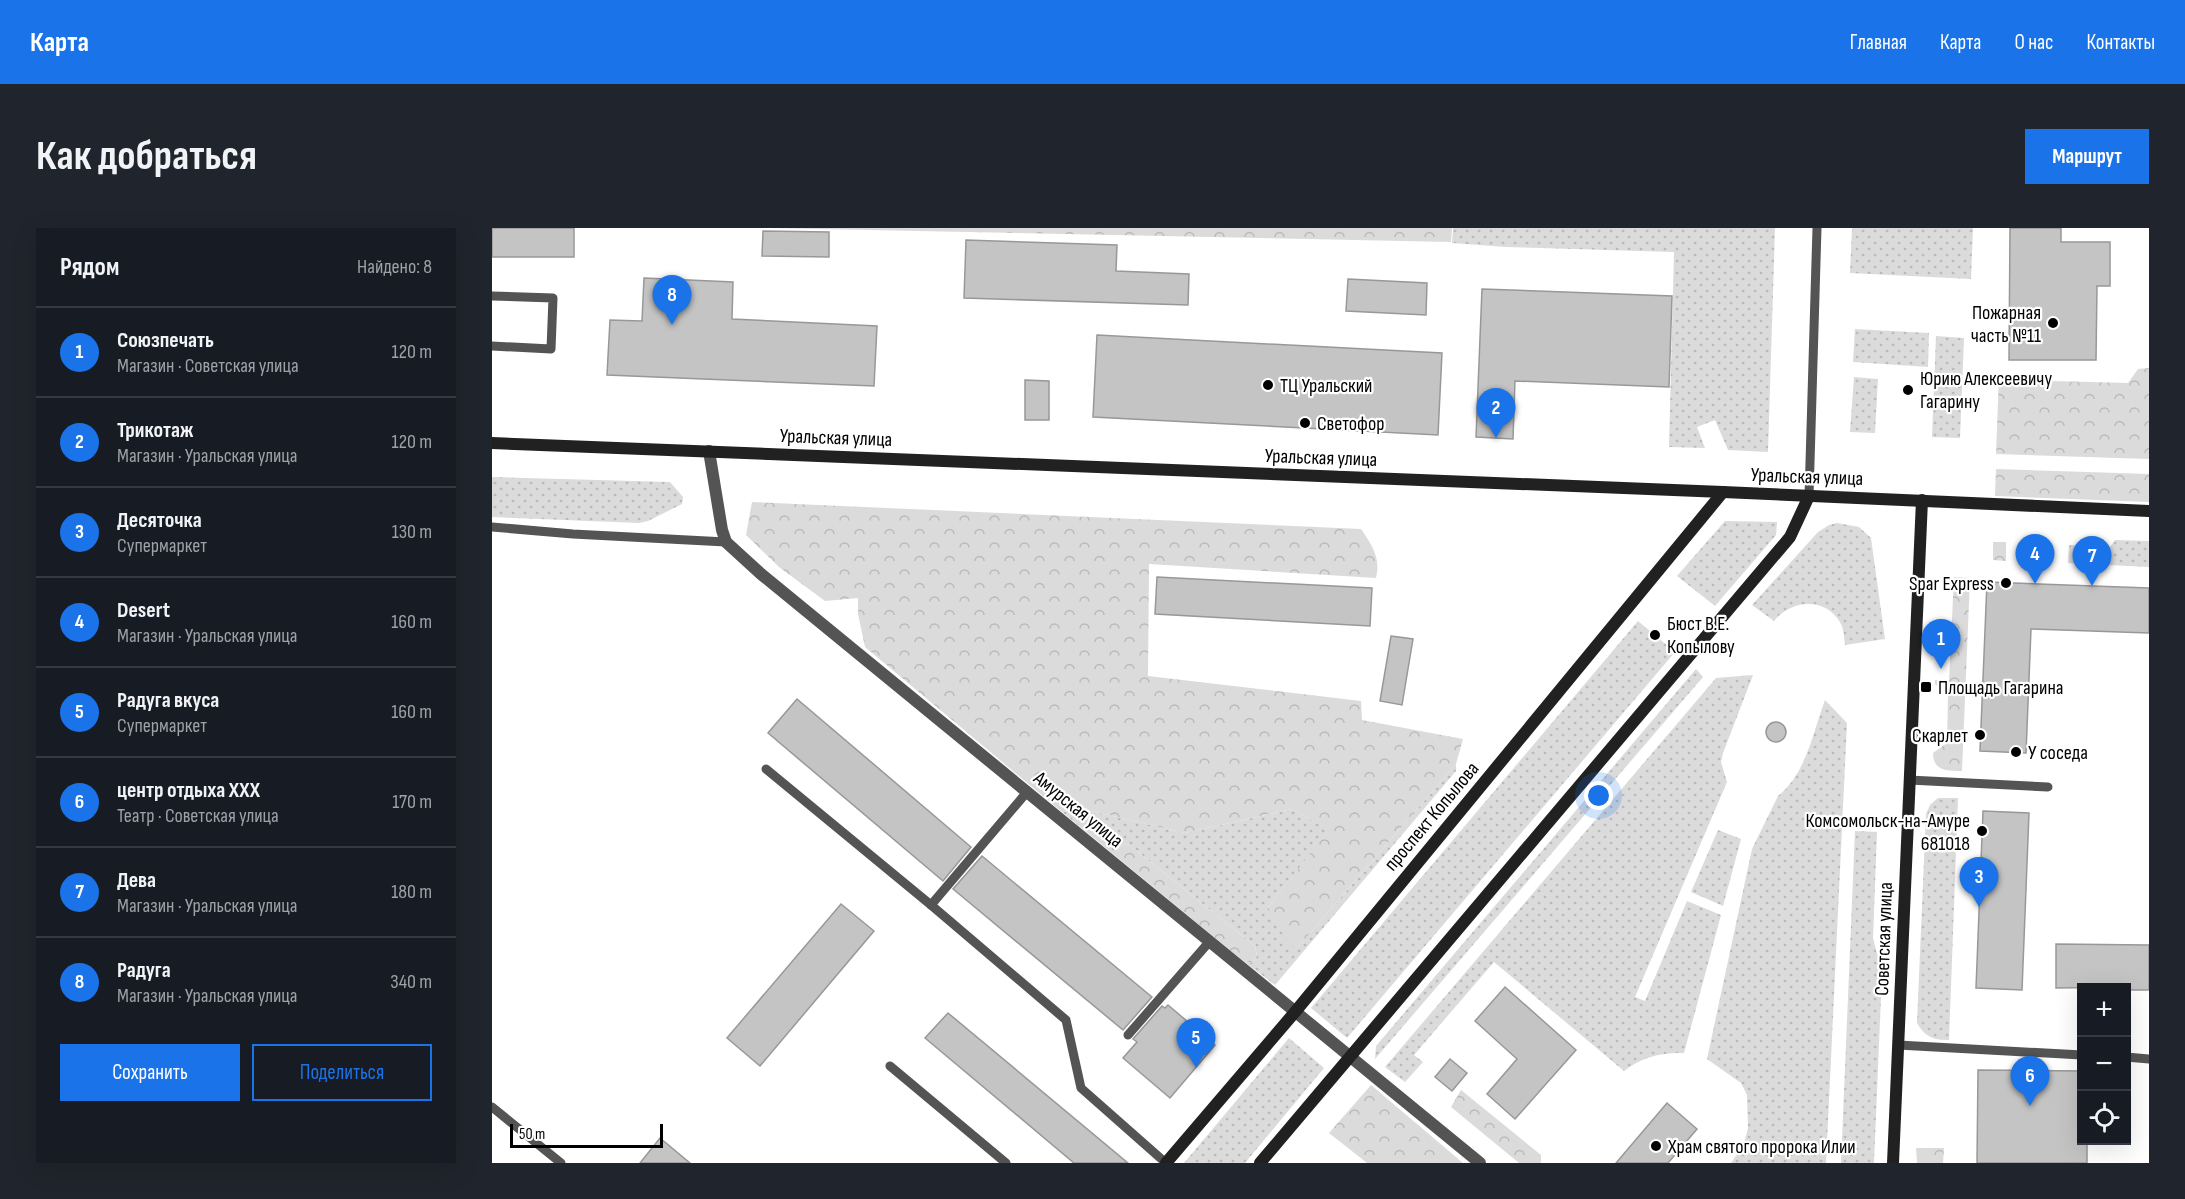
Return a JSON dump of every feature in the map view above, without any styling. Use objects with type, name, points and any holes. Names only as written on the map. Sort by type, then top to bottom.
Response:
[{"type":"street","name":"Уральская улица","points":[[492,443],[2149,511]]},
{"type":"street","points":[[710,451],[722,530],[726,542]]},
{"type":"street","name":"проспект Копылова","points":[[1166,1163],[1295,1012],[1723,492]]},
{"type":"street","points":[[1260,1163],[1790,537],[1809,496]]},
{"type":"street","name":"Советская улица","points":[[1893,1163],[1922,500]]},
{"type":"street","name":"Амурская улица","points":[[726,542],[761,574],[1480,1163]]},
{"type":"lane","points":[[1809,496],[1817,228]]},
{"type":"lane","points":[[492,296],[553,298],[550,349],[492,346]]},
{"type":"lane","points":[[492,527],[726,542]]},
{"type":"lane","points":[[766,769],[1066,1020],[1081,1088],[1166,1163]]},
{"type":"lane","points":[[1910,780],[2048,787]]},
{"type":"lane","points":[[931,905],[1027,792]]},
{"type":"lane","points":[[1128,1035],[1210,941]]},
{"type":"lane","points":[[1898,1045],[2077,1055]]},
{"type":"lane","points":[[2131,1057],[2149,1059]]},
{"type":"lane","points":[[890,1066],[993,1159],[1006,1163]]},
{"type":"lane","points":[[492,1107],[561,1163]]},
{"type":"green space","points":[[768,228],[1452,228],[1451,242]]},
{"type":"green space","points":[[1453,228],[1775,228],[1768,452],[1728,450],[1715,420],[1697,427],[1705,448],[1669,447],[1674,252],[1506,247],[1452,243]]},
{"type":"green space","points":[[1852,228],[1973,228],[1971,279],[1850,273]]},
{"type":"green space","points":[[1855,329],[1929,333],[1928,367],[1853,362]]},
{"type":"green space","points":[[1936,336],[1964,338],[1960,438],[1932,437]]},
{"type":"green space","points":[[2149,368],[2149,459],[1996,454],[1999,375],[2009,376],[2009,380],[2128,383],[2138,369]]},
{"type":"green space","points":[[1854,377],[1878,379],[1875,433],[1850,432]]},
{"type":"green space","points":[[1996,469],[2149,474],[2149,502],[1995,496]]},
{"type":"green space","points":[[492,477],[670,482],[683,497],[682,504],[648,521],[639,523],[492,517]]},
{"type":"green space","points":[[752,502],[1361,529],[1372,546],[1376,558],[1376,578],[1149,564],[1148,676],[1361,701],[1362,720],[1463,739],[1456,764],[1298,947],[1289,945],[1268,907],[1329,830],[1292,809],[1185,833],[1083,809],[1062,812],[865,647],[858,614],[858,598],[825,601],[779,567],[746,535]]},
{"type":"green space","points":[[1725,521],[1777,522],[1776,535],[1715,606],[1677,576]]},
{"type":"green space","points":[[1837,523],[1859,527],[1871,538],[1885,639],[1845,645],[1842,626],[1836,617],[1820,606],[1810,604],[1790,608],[1774,621],[1752,605],[1818,532]]},
{"type":"green space","points":[[2115,540],[2149,541],[2149,567],[2108,565],[2110,547]]},
{"type":"green space","points":[[1993,542],[2006,542],[2006,561],[1993,560]]},
{"type":"green space","points":[[2069,545],[2110,547],[2108,565],[2068,563]]},
{"type":"green space","points":[[1954,577],[1970,578],[1962,771],[1938,767],[1933,753],[1947,743],[1948,695],[1935,684],[1935,680],[1949,681]]},
{"type":"green space","points":[[1638,621],[1675,652],[1347,1038],[1311,1008]]},
{"type":"green space","points":[[1696,669],[1703,677],[1375,1059],[1376,1046]]},
{"type":"green space","points":[[1753,675],[1723,753],[1721,762],[1727,782],[1635,997],[1645,1001],[1687,901],[1721,915],[1684,1053],[1652,1056],[1624,1071],[1494,962],[1414,1055],[1423,1062],[1405,1082],[1385,1067],[1716,678]]},
{"type":"green space","points":[[1825,700],[1847,723],[1826,1163],[1731,1163],[1744,1144],[1748,1128],[1747,1095],[1741,1083],[1707,1059],[1752,849],[1778,796],[1788,787],[1802,764]]},
{"type":"green space","points":[[1456,764],[1456,771],[1275,985],[1242,960],[1251,963],[1257,956],[1255,946],[1128,844],[1118,847],[1118,858],[1062,812],[1083,809],[1185,833],[1292,809],[1330,830],[1268,907],[1298,947]]},
{"type":"green space","points":[[1938,798],[1958,798],[1949,1040],[1930,1037],[1917,1023],[1926,814],[1930,805]]},
{"type":"green space","points":[[1718,830],[1741,839],[1723,906],[1691,892]]},
{"type":"green space","points":[[1855,831],[1877,832],[1873,938],[1882,973],[1874,1163],[1841,1163]]},
{"type":"green space","points":[[1128,844],[1255,946],[1257,956],[1251,963],[1242,960],[1118,858],[1118,847]]},
{"type":"green space","points":[[1289,1038],[1324,1068],[1245,1163],[1184,1163]]},
{"type":"green space","points":[[1371,1085],[1463,1163],[1367,1163],[1329,1133]]},
{"type":"green space","points":[[1461,1090],[1541,1155],[1541,1163],[1519,1163],[1451,1107]]},
{"type":"green space","points":[[1916,1148],[1944,1148],[1943,1163],[1917,1163]]},
{"type":"building","points":[[492,228],[574,228],[574,257],[492,257]]},
{"type":"building","name":"Пожарная часть №11","points":[[2010,228],[2061,228],[2061,242],[2110,242],[2110,286],[2097,286],[2096,360],[2009,360]]},
{"type":"building","points":[[763,231],[829,232],[829,257],[762,256]]},
{"type":"building","points":[[966,240],[1117,245],[1116,271],[1189,274],[1188,305],[964,298]]},
{"type":"building","points":[[644,278],[733,282],[732,319],[877,326],[874,386],[607,375],[610,320],[642,321]]},
{"type":"building","points":[[1348,279],[1427,283],[1426,315],[1346,311]]},
{"type":"building","points":[[1482,289],[1672,296],[1669,387],[1515,381],[1513,439],[1476,437]]},
{"type":"building","name":"ТЦ Уральский","points":[[1097,335],[1442,353],[1438,435],[1093,417]]},
{"type":"building","points":[[1025,380],[1049,381],[1049,420],[1025,420]]},
{"type":"building","points":[[1157,577],[1372,588],[1370,626],[1155,614]]},
{"type":"building","points":[[1987,582],[2149,588],[2149,633],[2031,629],[2026,753],[1980,751]]},
{"type":"building","points":[[1391,636],[1413,639],[1402,705],[1380,701]]},
{"type":"building","points":[[797,699],[971,847],[943,881],[768,733]]},
{"type":"building","points":[[1776,722],[1783,725],[1786,732],[1783,739],[1776,742],[1769,739],[1766,732],[1769,725]]},
{"type":"building","points":[[1983,811],[2029,813],[2022,990],[1976,988]]},
{"type":"building","points":[[982,856],[1152,997],[1123,1030],[953,889]]},
{"type":"building","points":[[841,904],[874,931],[760,1066],[727,1038]]},
{"type":"building","points":[[2056,944],[2149,945],[2149,990],[2131,990],[2131,983],[2077,983],[2077,988],[2056,988]]},
{"type":"building","points":[[1505,987],[1576,1050],[1515,1119],[1487,1094],[1517,1059],[1475,1021]]},
{"type":"building","points":[[1168,1005],[1215,1045],[1170,1098],[1123,1058],[1137,1042],[1133,1039],[1162,1006],[1165,1008]]},
{"type":"building","points":[[948,1013],[1128,1163],[1074,1163],[925,1038]]},
{"type":"building","points":[[1450,1059],[1467,1073],[1452,1091],[1435,1077]]},
{"type":"building","points":[[1978,1070],[2077,1071],[2077,1145],[2087,1145],[2087,1163],[1977,1163]]},
{"type":"building","name":"Храм святого пророка Илии","points":[[1667,1103],[1697,1129],[1668,1163],[1616,1163]]},
{"type":"building","points":[[660,1138],[690,1163],[640,1163]]},
{"type":"place","name":"Пожарная часть №11","points":[[2053,323]]},
{"type":"place","name":"Радуга","points":[[672,325]]},
{"type":"place","name":"ТЦ Уральский","points":[[1268,385]]},
{"type":"place","name":"Юрию Алексеевичу Гагарину","points":[[1908,390]]},
{"type":"place","name":"Светофор","points":[[1305,423]]},
{"type":"place","name":"Трикотаж","points":[[1496,438]]},
{"type":"place","name":"Spar Express","points":[[2006,583]]},
{"type":"place","name":"Desert","points":[[2035,584]]},
{"type":"place","name":"Дева","points":[[2092,586]]},
{"type":"place","name":"Бюст В.Е. Копылову","points":[[1655,635]]},
{"type":"place","name":"Союзпечать","points":[[1941,669]]},
{"type":"place","name":"Площадь Гагарина","points":[[1926,687]]},
{"type":"place","name":"Скарлет","points":[[1980,735]]},
{"type":"place","name":"У соседа","points":[[2016,752]]},
{"type":"place","name":"Комсомольск-на-Амуре 681018","points":[[1982,831]]},
{"type":"place","name":"Десяточка","points":[[1979,907]]},
{"type":"place","name":"Радуга вкуса","points":[[1196,1068]]},
{"type":"place","name":"центр отдыха ХХХ","points":[[2030,1106]]},
{"type":"place","name":"Храм святого пророка Илии","points":[[1656,1146]]}]
